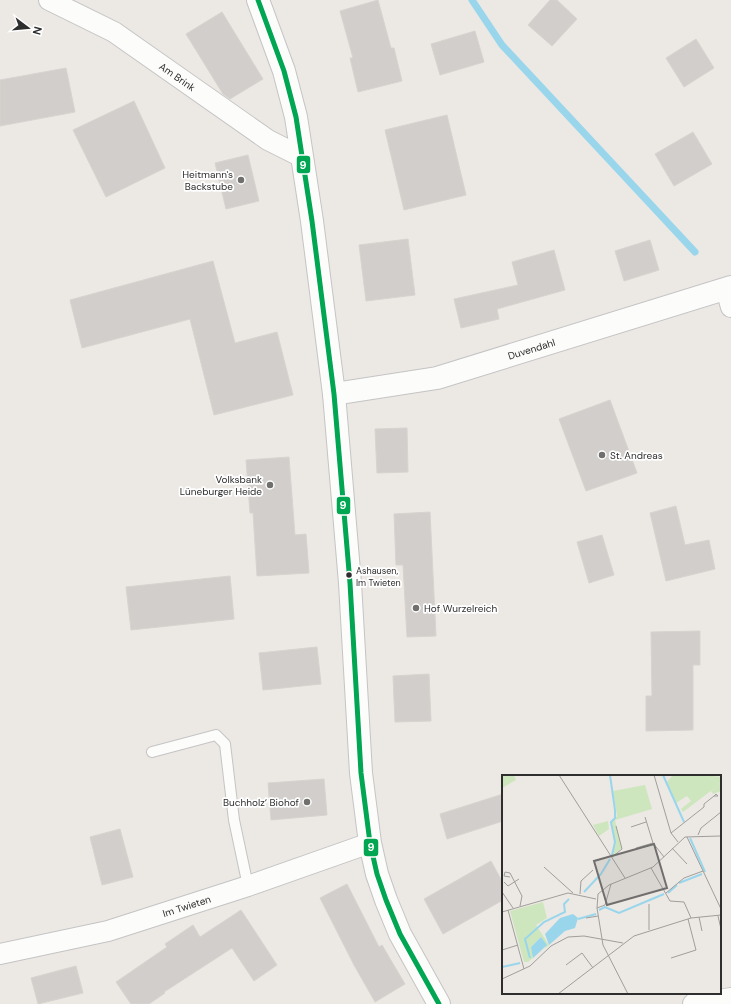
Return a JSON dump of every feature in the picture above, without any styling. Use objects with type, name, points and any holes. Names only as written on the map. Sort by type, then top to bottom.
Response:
[{"type":"street","name":"Am Brink","points":[[50,0],[114,32],[268,140],[302,157]]},
{"type":"street","points":[[258,0],[284,71],[296,117],[334,394],[350,583],[361,773],[370,843],[377,874],[400,934],[438,1004]]},
{"type":"street","name":"Duvendahl","points":[[334,394],[437,378],[729,294]]},
{"type":"street","name":"Im Twieten","points":[[0,954],[108,932],[248,886],[370,843]]},
{"type":"street","points":[[693,1004],[731,998]]},
{"type":"lane","points":[[152,752],[216,735],[225,744],[234,820],[248,886]]},
{"type":"building","points":[[378,0],[391,48],[394,48],[402,81],[358,92],[350,58],[353,58],[340,11]]},
{"type":"building","points":[[550,0],[557,0],[577,19],[552,46],[528,25]]},
{"type":"building","points":[[222,12],[263,79],[230,99],[223,94],[186,34]]},
{"type":"building","points":[[475,31],[484,62],[440,75],[431,44]]},
{"type":"building","points":[[696,39],[714,68],[684,87],[666,58]]},
{"type":"building","points":[[66,68],[75,112],[0,126],[0,80]]},
{"type":"building","points":[[134,101],[165,168],[106,197],[73,130]]},
{"type":"building","points":[[447,115],[466,195],[404,210],[385,130]]},
{"type":"building","points":[[693,132],[712,164],[674,186],[655,154]]},
{"type":"building","points":[[248,155],[259,201],[226,209],[215,163]]},
{"type":"building","points":[[408,239],[415,295],[366,301],[359,245]]},
{"type":"building","points":[[650,240],[659,270],[624,281],[615,251]]},
{"type":"building","points":[[554,250],[565,290],[497,309],[499,319],[461,328],[454,299],[518,285],[512,262]]},
{"type":"building","points":[[213,261],[235,343],[277,332],[293,395],[214,415],[190,319],[82,348],[70,300]]},
{"type":"building","name":"St. Andreas","points":[[610,400],[637,473],[586,491],[559,419]]},
{"type":"building","points":[[407,428],[408,472],[377,473],[375,429]]},
{"type":"building","points":[[289,457],[295,535],[306,534],[309,573],[257,576],[253,513],[250,513],[246,460]]},
{"type":"building","points":[[676,506],[685,545],[709,540],[715,569],[666,581],[650,513]]},
{"type":"building","points":[[430,512],[436,636],[407,637],[403,565],[396,565],[394,514]]},
{"type":"building","points":[[602,535],[614,575],[589,583],[577,542]]},
{"type":"building","points":[[230,576],[234,619],[131,630],[126,587]]},
{"type":"building","points":[[700,631],[700,665],[693,665],[693,730],[646,731],[646,696],[652,696],[651,632]]},
{"type":"building","points":[[317,647],[321,684],[263,690],[259,653]]},
{"type":"building","points":[[429,674],[431,721],[395,722],[393,676]]},
{"type":"building","points":[[324,779],[327,815],[271,820],[268,783]]},
{"type":"building","points":[[502,794],[502,821],[447,839],[440,814]]},
{"type":"building","points":[[120,829],[133,877],[102,885],[90,837]]},
{"type":"building","points":[[491,861],[502,881],[502,901],[443,934],[424,899]]},
{"type":"building","points":[[347,884],[379,947],[382,945],[405,984],[375,1002],[354,965],[320,898]]},
{"type":"building","points":[[241,910],[277,965],[254,981],[232,948],[164,992],[165,993],[149,1004],[131,1004],[116,982],[167,947],[165,944],[193,925],[200,937]]},
{"type":"building","points":[[76,966],[83,993],[38,1004],[31,978]]},
{"type":"waterway","points":[[472,0],[502,45],[695,252]]},
{"type":"transit line","name":"9","points":[[258,0],[284,71],[296,117],[312,221],[334,394],[350,583],[361,773],[370,843],[377,874],[400,934],[439,1004]]},
{"type":"place","name":"Heitmann's Backstube","points":[[241,180]]},
{"type":"place","name":"St. Andreas","points":[[602,455]]},
{"type":"place","name":"Volksbank Lüneburger Heide","points":[[270,485]]},
{"type":"place","name":"Ashausen, Im Twieten","points":[[349,575]]},
{"type":"place","name":"Hof Wurzelreich","points":[[416,608]]},
{"type":"place","name":"Buchholz‘ Biohof","points":[[307,802]]}]
